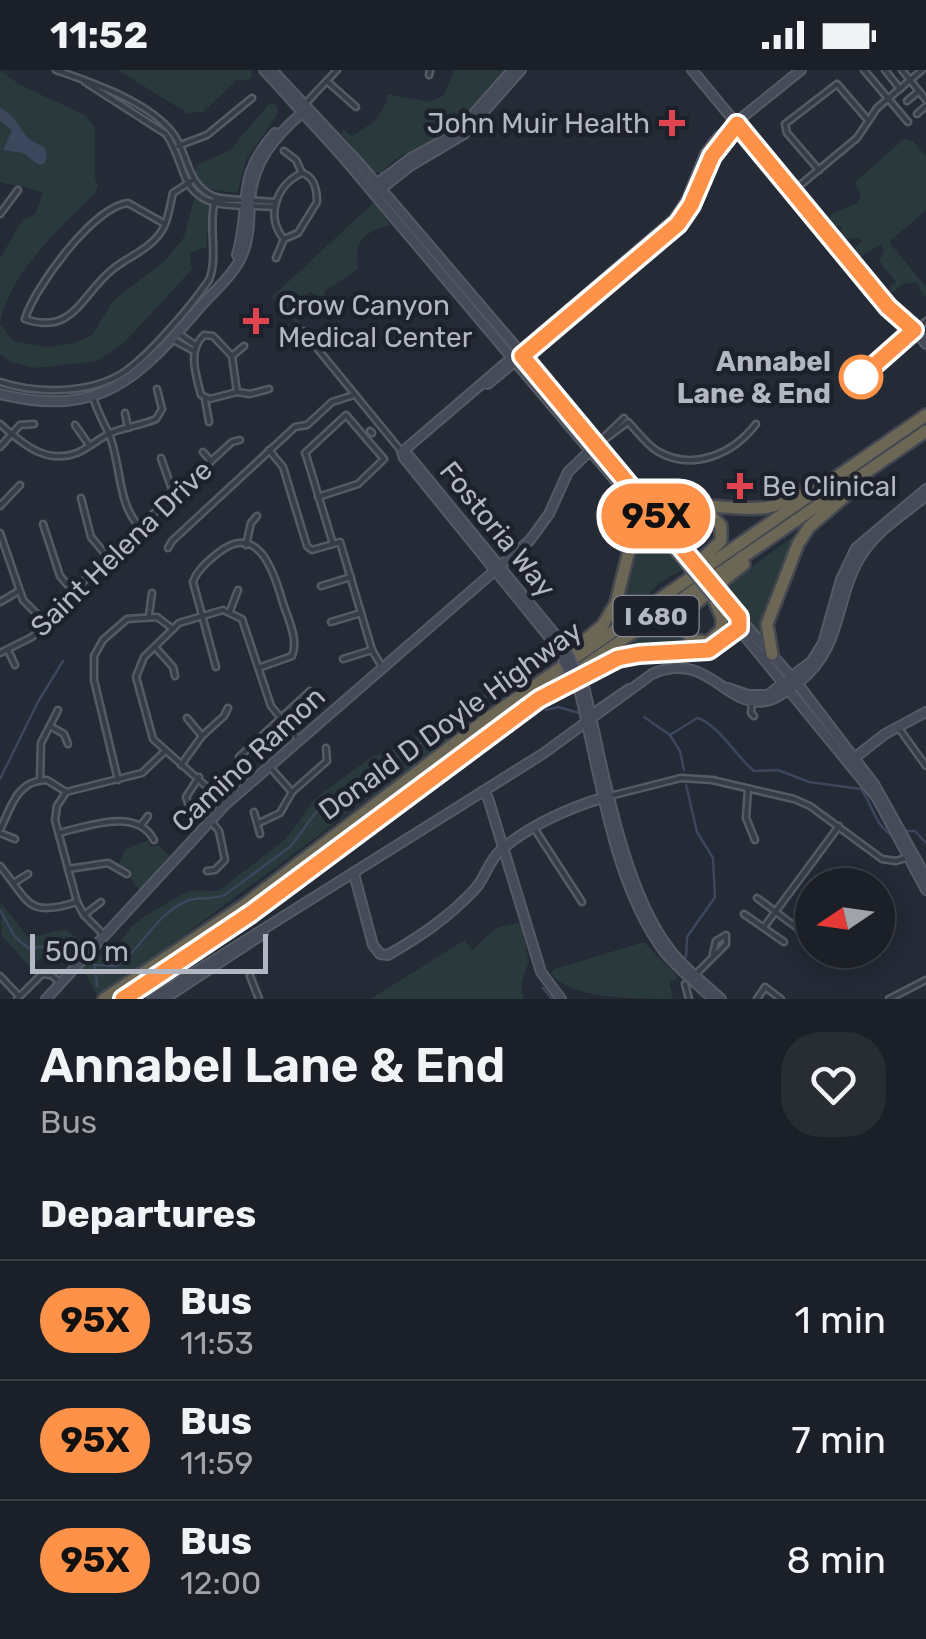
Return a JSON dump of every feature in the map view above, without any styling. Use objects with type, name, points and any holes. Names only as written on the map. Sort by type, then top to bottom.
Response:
[{"type":"highway","name":"Donald D Doyle Highway","points":[[104,999],[232,914],[485,720],[926,414]]},
{"type":"highway","name":"Donald D Doyle Highway","points":[[123,999],[250,914],[539,699],[926,430]]},
{"type":"highway","points":[[772,654],[767,624],[801,538],[820,516],[895,452]]},
{"type":"highway","points":[[661,528],[691,507],[776,505],[861,459]]},
{"type":"highway","points":[[485,720],[594,634],[610,615],[635,526],[627,496]]},
{"type":"highway","points":[[627,621],[718,546],[721,526],[711,514],[696,513],[684,521],[681,533],[686,560]]},
{"type":"highway","points":[[717,597],[721,630],[709,642],[692,640],[683,627],[686,612],[769,544],[774,535]]},
{"type":"highway","points":[[539,699],[618,658],[709,650],[739,623]]},
{"type":"main road","points":[[264,70],[303,108],[327,141]]},
{"type":"main road","points":[[272,70],[791,683],[852,760],[926,876]]},
{"type":"main road","points":[[375,189],[411,158],[465,126],[512,70]]},
{"type":"main road","points":[[375,189],[464,134],[521,70]]},
{"type":"main road","points":[[692,70],[888,307],[926,344]]},
{"type":"main road","points":[[402,452],[484,383],[488,384],[674,219],[718,137],[801,70]]},
{"type":"main road","points":[[245,202],[255,171],[303,108]]},
{"type":"main road","points":[[0,394],[44,400],[94,397],[138,374],[232,271],[243,231],[248,174],[259,151],[303,108]]},
{"type":"main road","points":[[274,142],[300,121],[327,141],[375,189]]},
{"type":"main road","points":[[594,447],[627,496],[661,528]]},
{"type":"main road","name":"Camino Ramon","points":[[46,999],[226,804],[499,568],[542,526],[568,472],[594,447]]},
{"type":"main road","name":"Fostoria Way","points":[[402,452],[560,646],[582,692],[623,867],[662,947],[691,979]]},
{"type":"main road","points":[[589,720],[659,671],[680,668],[699,671],[739,698],[776,698],[822,659],[861,556],[926,492]]},
{"type":"main road","points":[[739,623],[772,654],[791,683]]},
{"type":"main road","points":[[728,688],[762,696],[791,683]]},
{"type":"main road","points":[[152,999],[482,792],[616,704],[629,689]]},
{"type":"main road","points":[[852,760],[898,726],[926,712]]},
{"type":"main road","points":[[482,792],[488,798],[544,978],[558,999]]},
{"type":"main road","points":[[354,874],[374,945],[380,954],[388,955],[438,926],[479,884],[504,847],[569,808],[608,796]]},
{"type":"main road","points":[[911,855],[926,890]]},
{"type":"main road","points":[[164,999],[273,924]]},
{"type":"main road","points":[[691,979],[713,999]]},
{"type":"main road","points":[[691,979],[721,999]]},
{"type":"street","points":[[56,70],[109,89],[160,121],[177,146],[194,191],[214,199],[274,205]]},
{"type":"street","points":[[81,79],[84,70]]},
{"type":"street","points":[[303,108],[337,70]]},
{"type":"street","points":[[864,70],[908,122]]},
{"type":"street","points":[[885,70],[900,88]]},
{"type":"street","points":[[902,70],[926,103],[917,114]]},
{"type":"street","points":[[793,191],[857,138],[888,99],[922,70]]},
{"type":"street","points":[[328,82],[356,107]]},
{"type":"street","points":[[819,170],[783,128],[815,98],[837,84],[868,120]]},
{"type":"street","points":[[907,101],[926,87]]},
{"type":"street","points":[[177,146],[207,135],[252,98]]},
{"type":"street","points":[[276,258],[284,239],[298,233],[318,202],[310,177],[302,174],[296,160],[284,150]]},
{"type":"street","points":[[284,239],[276,228],[274,205],[290,180],[302,174]]},
{"type":"street","points":[[190,181],[214,199]]},
{"type":"street","points":[[165,224],[128,202],[113,207],[54,268],[38,290],[25,319],[51,323],[72,315],[105,276],[152,243],[165,224],[173,194],[190,181]]},
{"type":"street","points":[[1,212],[18,190]]},
{"type":"street","points":[[0,382],[33,389],[92,386],[128,370],[211,277],[214,199]]},
{"type":"street","points":[[861,377],[926,322]]},
{"type":"street","name":"Fostoria Way","points":[[303,331],[402,452]]},
{"type":"street","points":[[175,335],[195,348]]},
{"type":"street","points":[[209,422],[199,388],[195,348],[202,336],[210,335],[232,356],[237,392]]},
{"type":"street","points":[[232,356],[244,346]]},
{"type":"street","points":[[0,424],[32,450],[52,457],[74,454],[109,434],[162,416],[157,389]]},
{"type":"street","points":[[205,399],[269,389]]},
{"type":"street","points":[[168,548],[295,427],[307,425],[332,402],[354,395]]},
{"type":"street","points":[[94,397],[109,434],[129,511],[139,526]]},
{"type":"street","points":[[125,412],[128,428]]},
{"type":"street","points":[[318,497],[358,484],[384,459],[368,434],[346,415],[307,450],[318,497],[332,544]]},
{"type":"street","points":[[594,447],[626,420],[657,451],[675,458],[707,460],[721,455],[756,424]]},
{"type":"street","points":[[0,447],[25,423],[34,424]]},
{"type":"street","points":[[76,425],[89,445]]},
{"type":"street","points":[[368,434],[379,425]]},
{"type":"street","name":"Saint Helena Drive","points":[[0,652],[32,637],[107,556],[232,442],[240,440]]},
{"type":"street","points":[[270,450],[283,467],[307,546],[312,550],[340,542],[372,650],[382,668]]},
{"type":"street","points":[[203,452],[211,461]]},
{"type":"street","points":[[160,458],[174,495]]},
{"type":"street","points":[[0,506],[20,485]]},
{"type":"street","points":[[81,498],[91,537],[107,556]]},
{"type":"street","points":[[246,546],[256,516]]},
{"type":"street","points":[[43,524],[60,576],[72,590]]},
{"type":"street","points":[[0,533],[20,591],[45,622]]},
{"type":"street","points":[[216,667],[193,590],[197,572],[226,547],[246,546],[262,552],[272,565],[295,646],[287,659],[259,667]]},
{"type":"street","points":[[0,557],[8,555]]},
{"type":"street","points":[[322,586],[351,577]]},
{"type":"street","points":[[230,611],[238,590]]},
{"type":"street","points":[[0,602],[20,591]]},
{"type":"street","points":[[149,616],[152,593]]},
{"type":"street","points":[[226,804],[164,752],[149,731],[136,677],[141,662],[155,646],[188,618],[230,611],[245,623],[271,706],[298,738]]},
{"type":"street","points":[[331,622],[361,613]]},
{"type":"street","points":[[118,780],[93,662],[102,640],[133,616],[161,618],[173,630]]},
{"type":"street","points":[[155,646],[173,667],[175,676]]},
{"type":"street","points":[[8,650],[15,664]]},
{"type":"street","points":[[343,659],[372,650]]},
{"type":"street","points":[[239,757],[310,691]]},
{"type":"street","points":[[752,701],[754,716]]},
{"type":"street","points":[[181,765],[228,708]]},
{"type":"street","points":[[40,780],[41,742],[58,710]]},
{"type":"street","points":[[187,718],[202,736]]},
{"type":"street","points":[[50,726],[64,734],[68,744]]},
{"type":"street","points":[[898,726],[926,765]]},
{"type":"street","points":[[259,824],[280,813],[292,792],[327,761],[326,748]]},
{"type":"street","points":[[104,935],[84,915],[78,902],[55,813],[66,792],[149,769],[164,752]]},
{"type":"street","points":[[268,766],[292,792]]},
{"type":"street","points":[[189,806],[186,797],[199,778]]},
{"type":"street","points":[[608,796],[680,778],[712,780],[810,806],[882,859],[896,861],[911,855]]},
{"type":"street","points":[[15,839],[0,832],[17,794],[26,785],[40,780],[54,782],[66,792]]},
{"type":"street","points":[[748,788],[746,818],[755,840]]},
{"type":"street","points":[[254,812],[260,834]]},
{"type":"street","points":[[142,824],[148,816]]},
{"type":"street","points":[[59,833],[127,821],[142,824],[154,840]]},
{"type":"street","points":[[207,871],[215,870],[225,860],[219,832],[210,822]]},
{"type":"street","points":[[764,927],[839,826]]},
{"type":"street","points":[[534,828],[582,902]]},
{"type":"street","points":[[68,870],[108,863],[127,874]]},
{"type":"street","points":[[0,866],[37,909],[48,911],[78,902]]},
{"type":"street","points":[[14,883],[28,874]]},
{"type":"street","points":[[757,898],[795,926]]},
{"type":"street","points":[[84,915],[101,902]]},
{"type":"street","points":[[744,914],[784,942]]},
{"type":"street","points":[[688,999],[691,979],[714,954]]},
{"type":"street","points":[[0,976],[18,998],[44,973],[61,983]]},
{"type":"street","points":[[250,976],[259,999]]},
{"type":"street","points":[[889,999],[926,980]]},
{"type":"street","points":[[757,999],[766,988],[781,999]]},
{"type":"street","points":[[904,991],[907,999]]},
{"type":"shaded area","points":[[0,70],[20,85],[85,115],[95,129],[98,185],[95,194],[52,236],[24,271],[4,306],[0,324],[0,258],[22,221],[35,214],[43,193],[0,182]]},
{"type":"shaded area","points":[[118,70],[252,70],[252,77],[247,81],[238,79],[203,112],[187,113]]},
{"type":"shaded area","points":[[454,70],[503,70],[463,120],[448,132],[396,159],[380,173],[373,172],[341,133],[343,130],[352,136],[375,121],[388,100],[387,94],[430,102],[444,95]]},
{"type":"shaded area","points":[[274,103],[279,112],[246,160],[237,193],[203,183],[195,171],[197,165],[230,150]]},
{"type":"shaded area","points":[[904,139],[913,141],[926,156],[926,210],[889,242],[926,287],[923,296],[917,282],[903,284],[890,294],[889,288],[896,282],[879,261],[884,250],[881,244],[860,257],[856,246],[862,241],[847,239],[837,232],[842,230],[840,226],[827,221],[833,213],[858,203],[861,196],[855,182]]},
{"type":"shaded area","points":[[195,196],[211,204],[206,247],[190,253],[192,269],[125,342],[97,361],[36,368],[11,362],[0,354],[0,324],[13,341],[47,347],[74,343],[92,335],[113,301],[167,259],[184,237]]},
{"type":"shaded area","points":[[374,202],[391,225],[363,238],[358,269],[324,292],[331,307],[328,309],[311,291],[291,313],[301,323],[298,325],[272,297]]},
{"type":"shaded area","points":[[636,515],[684,569],[608,622],[631,571]]},
{"type":"shaded area","points":[[799,532],[775,592],[763,637],[721,589]]},
{"type":"shaded area","points":[[667,618],[679,621],[694,648],[626,652],[625,645],[647,630],[663,626]]},
{"type":"shaded area","points":[[447,713],[461,730],[153,958],[97,995],[82,968],[70,968],[67,954],[58,948],[29,966],[2,936],[0,902],[29,938],[65,929],[99,954],[111,954],[131,927],[145,916],[190,890],[218,891],[286,839],[313,801],[325,791],[370,758],[405,744]]},
{"type":"shaded area","points":[[148,840],[151,847],[158,845],[171,857],[140,891],[128,868],[118,865],[126,849]]},
{"type":"shaded area","points":[[520,922],[529,961],[521,984],[524,999],[370,999],[465,940],[472,950],[496,928]]},
{"type":"shaded area","points":[[644,942],[675,974],[677,979],[669,982],[673,999],[588,993],[560,982],[551,973],[554,969]]},
{"type":"water","points":[[0,108],[28,137],[44,147],[45,163],[39,165],[23,153],[3,150],[12,130],[0,121]]},
{"type":"waterway","points":[[0,779],[63,661]]},
{"type":"waterway","points":[[0,910],[15,937],[28,948],[70,945],[80,949],[95,965],[117,966],[176,906],[226,894],[291,846],[316,812],[366,774],[418,745],[478,696],[493,697]]},
{"type":"waterway","points":[[546,710],[558,707],[579,713]]},
{"type":"waterway","points":[[644,717],[670,735],[697,718],[704,721],[754,771],[778,770],[809,782],[861,789],[878,821],[893,836]]},
{"type":"waterway","points":[[670,735],[680,751],[684,770]]},
{"type":"waterway","points":[[686,785],[697,832],[713,858],[715,897],[687,937],[686,957]]},
{"type":"waterway","points":[[907,831],[915,831],[926,843]]},
{"type":"waterway","points":[[94,964],[97,986]]},
{"type":"waterway","points":[[543,988],[552,999]]},
{"type":"bus line","name":"95X","points":[[123,999],[250,914],[539,699],[618,658],[709,650],[739,628],[739,617],[522,356],[683,219],[712,156],[737,124],[888,307],[914,330],[861,377]]},
{"type":"place","name":"John Muir Health","points":[[672,123]]},
{"type":"place","name":"Crow Canyon Medical Center","points":[[256,321]]},
{"type":"place","name":"Annabel Lane & End","points":[[861,377]]},
{"type":"place","name":"Be Clinical","points":[[740,486]]}]
